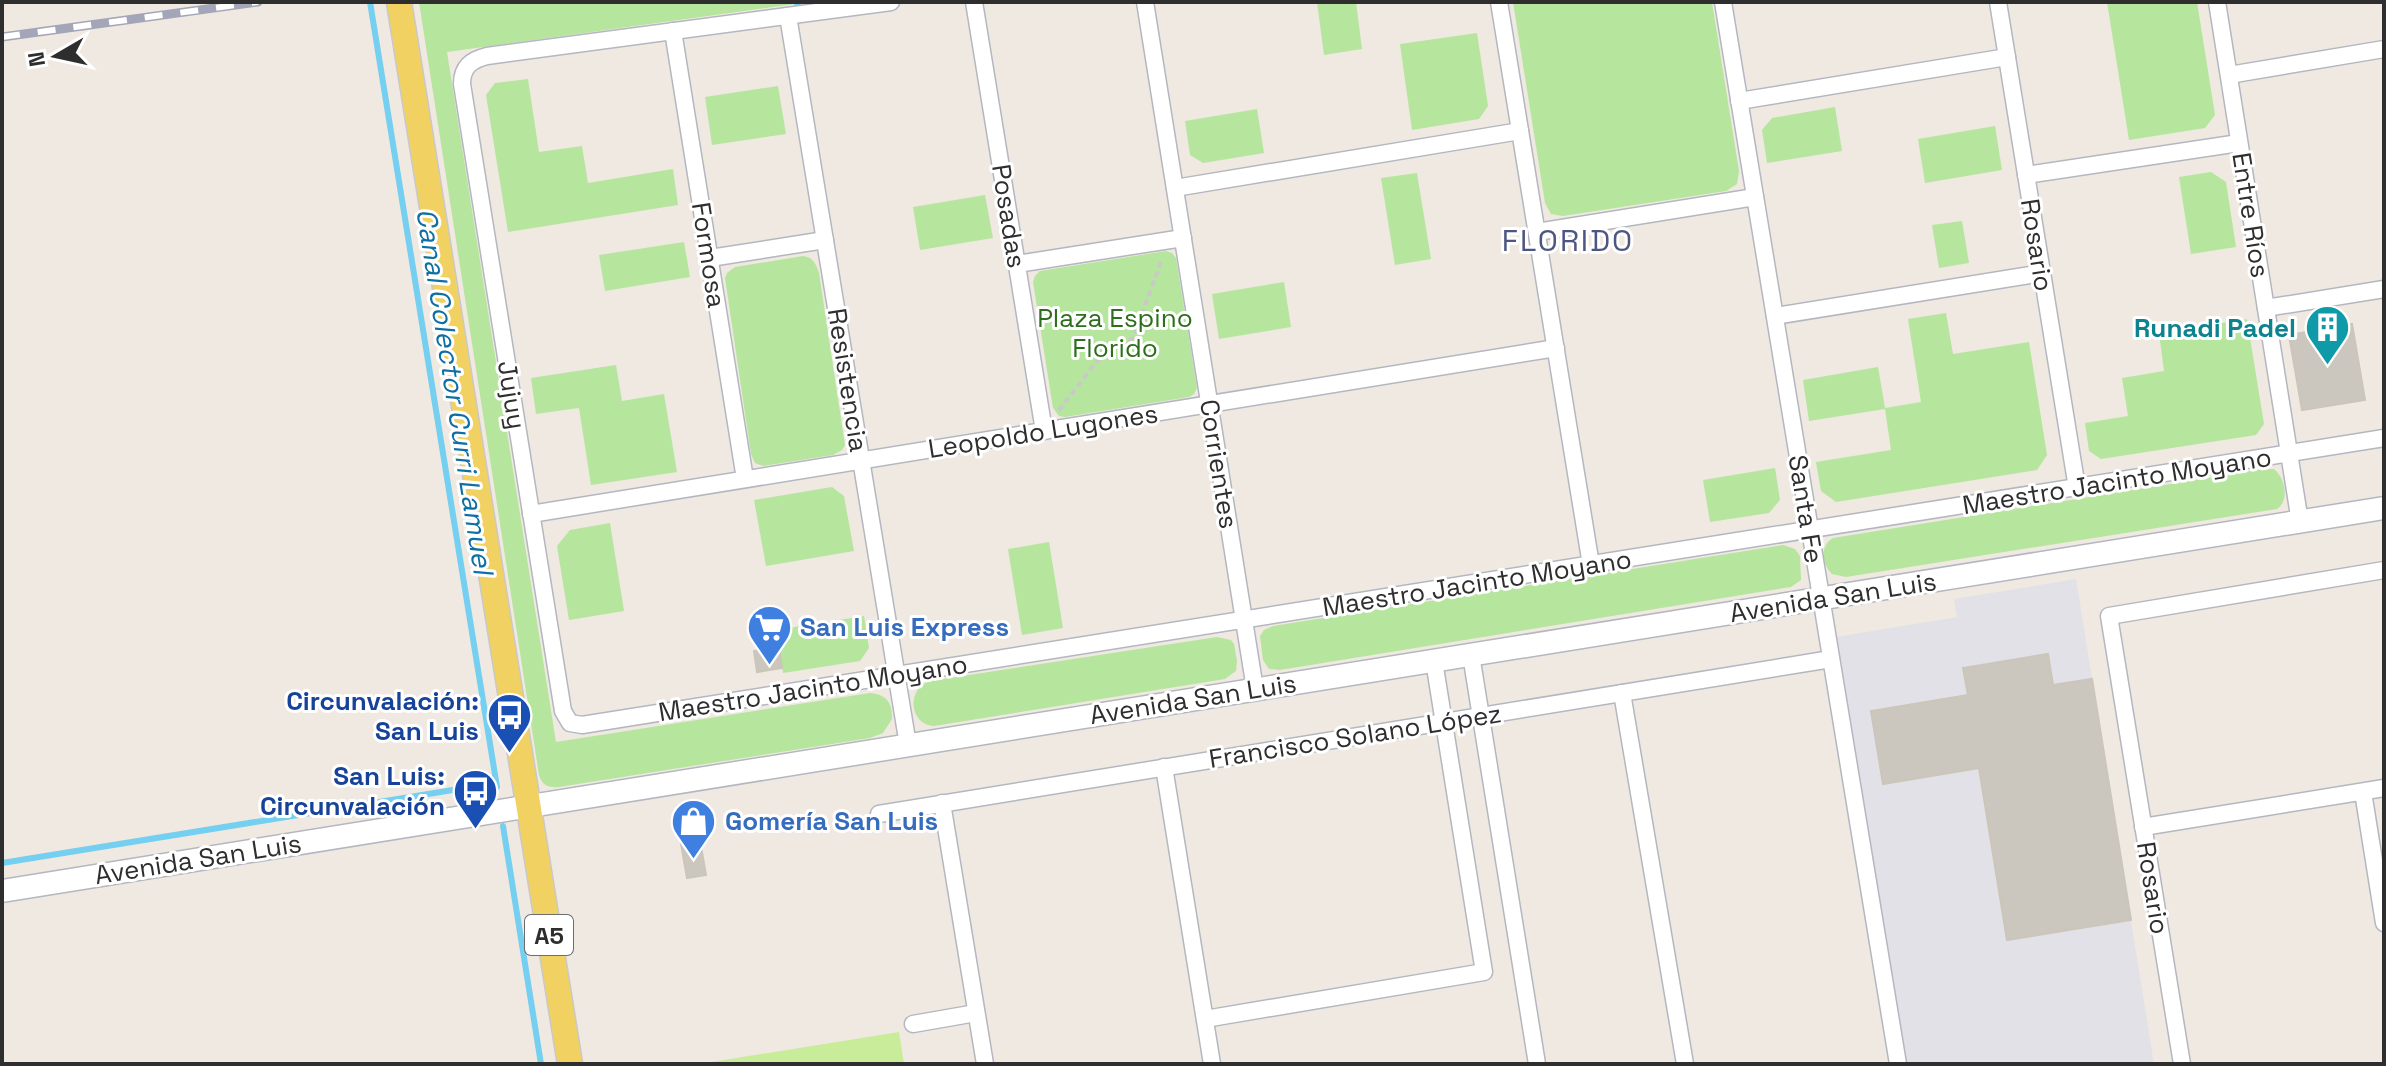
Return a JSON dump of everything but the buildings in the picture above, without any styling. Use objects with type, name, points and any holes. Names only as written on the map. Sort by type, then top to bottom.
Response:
[{"type":"main road","name":"A5","points":[[399,2],[570,1064]]},
{"type":"main road","name":"Avenida San Luis","points":[[2,891],[2384,508]]},
{"type":"street","points":[[673,31],[891,2]]},
{"type":"street","name":"Posadas","points":[[974,2],[1044,431]]},
{"type":"street","name":"Corrientes","points":[[1145,2],[1255,689]]},
{"type":"street","points":[[1499,2],[1591,565]]},
{"type":"street","name":"Santa Fe","points":[[1723,2],[1898,1064]]},
{"type":"street","name":"Rosario","points":[[1998,2],[2077,488]]},
{"type":"street","name":"Entre Ríos","points":[[2217,2],[2300,522]]},
{"type":"street","name":"Resistencia","points":[[788,16],[908,745]]},
{"type":"street","name":"Jujuy","points":[[570,723],[563,711],[462,77],[467,64],[487,56],[673,31]]},
{"type":"street","name":"Formosa","points":[[673,31],[745,479]]},
{"type":"street","points":[[2229,75],[2384,49]]},
{"type":"street","points":[[1739,101],[2007,57]]},
{"type":"street","points":[[1175,188],[1520,131]]},
{"type":"street","points":[[2026,175],[2239,143]]},
{"type":"street","points":[[1537,232],[1755,197]]},
{"type":"street","points":[[1017,264],[1183,238]]},
{"type":"street","points":[[710,258],[825,240]]},
{"type":"street","points":[[1775,316],[2042,273]]},
{"type":"street","points":[[2266,308],[2384,289]]},
{"type":"street","name":"Leopoldo Lugones","points":[[531,514],[1556,348]]},
{"type":"street","name":"Maestro Jacinto Moyano","points":[[570,723],[582,725],[2384,438]]},
{"type":"street","name":"Rosario","points":[[2182,1064],[2109,616],[2384,570]]},
{"type":"street","points":[[1471,655],[1537,1064]]},
{"type":"street","name":"Francisco Solano López","points":[[879,814],[1831,659]]},
{"type":"street","points":[[1205,1019],[1484,972],[1434,661]]},
{"type":"street","points":[[1622,693],[1685,1064]]},
{"type":"street","points":[[1164,767],[1212,1064]]},
{"type":"street","points":[[2143,827],[2384,788]]},
{"type":"street","points":[[2363,792],[2384,923]]},
{"type":"street","points":[[942,803],[985,1064]]},
{"type":"street","points":[[913,1024],[976,1013]]},
{"type":"path","points":[[1066,413],[1058,408],[1098,360],[1133,338],[1138,330],[1166,256],[1149,258]]},
{"type":"shaded area","points":[[2076,579],[2154,1064],[1906,1064],[1836,637],[1957,617],[1954,599]]},
{"type":"green space","points":[[419,2],[810,2],[447,52],[556,742],[870,693],[884,697],[891,708],[892,719],[883,733],[870,738],[559,787],[542,781]]},
{"type":"green space","points":[[1317,2],[1356,2],[1362,49],[1324,55]]},
{"type":"green space","points":[[1513,2],[1712,2],[1739,171],[1737,184],[1726,191],[1563,216],[1551,214],[1545,203]]},
{"type":"green space","points":[[2107,2],[2197,2],[2215,115],[2205,128],[2129,140]]},
{"type":"green space","points":[[1477,33],[1488,106],[1479,119],[1412,130],[1400,44]]},
{"type":"green space","points":[[528,79],[539,152],[582,146],[588,183],[673,169],[678,205],[508,232],[486,95],[495,83]]},
{"type":"green space","points":[[778,86],[786,134],[712,145],[705,97]]},
{"type":"green space","points":[[1835,107],[1842,151],[1767,163],[1762,130],[1772,118]]},
{"type":"green space","points":[[1257,109],[1264,153],[1203,163],[1190,155],[1185,121]]},
{"type":"green space","points":[[1995,126],[2002,170],[1925,183],[1918,139]]},
{"type":"green space","points":[[2211,172],[2226,182],[2236,247],[2191,254],[2179,177]]},
{"type":"green space","points":[[1417,173],[1431,259],[1395,265],[1381,178]]},
{"type":"green space","points":[[985,195],[993,238],[920,250],[913,207]]},
{"type":"green space","points":[[1962,221],[1969,263],[1939,268],[1932,225]]},
{"type":"green space","points":[[684,242],[690,277],[605,291],[599,255]]},
{"type":"green space","name":"Plaza Espino Florido","points":[[1166,251],[1176,258],[1197,388],[1194,394],[1059,416],[1053,408],[1033,282],[1035,276],[1040,271]]},
{"type":"green space","points":[[803,256],[814,262],[819,273],[845,445],[833,455],[763,466],[755,463],[751,454],[725,278],[735,267]]},
{"type":"green space","points":[[1284,282],[1291,327],[1219,339],[1212,294]]},
{"type":"green space","points":[[1946,313],[1953,354],[2029,342],[2047,455],[2037,470],[1836,502],[1821,491],[1816,462],[1891,450],[1885,409],[1809,421],[1803,380],[1878,367],[1885,408],[1921,402],[1908,319]]},
{"type":"green space","points":[[2247,319],[2264,424],[2256,435],[2101,459],[2089,451],[2085,423],[2128,416],[2122,378],[2164,371],[2159,333]]},
{"type":"green space","points":[[616,365],[622,401],[664,394],[677,472],[591,485],[579,408],[536,414],[531,378]]},
{"type":"green space","points":[[1775,468],[1780,500],[1769,513],[1710,522],[1703,480]]},
{"type":"green space","points":[[2274,469],[2283,483],[2284,500],[2277,509],[1846,577],[1832,574],[1824,560],[1824,550],[1833,538]]},
{"type":"green space","points":[[832,487],[844,496],[854,551],[766,566],[754,500]]},
{"type":"green space","points":[[610,523],[624,611],[569,620],[557,546],[570,530]]},
{"type":"green space","points":[[1049,542],[1063,628],[1022,635],[1008,549]]},
{"type":"green space","points":[[1783,545],[1795,549],[1800,556],[1801,580],[1791,587],[1280,670],[1269,669],[1263,660],[1260,636],[1273,626]]},
{"type":"green space","points":[[864,616],[869,648],[860,661],[783,673],[776,630]]},
{"type":"green space","points":[[1217,637],[1231,640],[1234,644],[1236,671],[1225,679],[934,726],[919,720],[915,713],[917,691],[930,681]]},
{"type":"green space","points":[[899,1032],[904,1064],[699,1064]]},
{"type":"waterway","name":"Canal Colector Curri Lamuel","points":[[370,2],[497,787]]},
{"type":"waterway","points":[[797,2],[799,14]]},
{"type":"waterway","points":[[2,863],[496,783]]},
{"type":"waterway","name":"Canal Colector Curri Lamuel","points":[[503,826],[541,1064]]},
{"type":"railway","points":[[2,37],[258,2]]},
{"type":"place","name":"Runadi Padel","points":[[2327,367]]},
{"type":"place","name":"San Luis Express","points":[[769,666]]},
{"type":"place","name":"Circunvalación: San Luis","points":[[510,755]]},
{"type":"place","name":"San Luis: Circunvalación","points":[[476,830]]},
{"type":"place","name":"Gomería San Luis","points":[[694,860]]},
{"type":"district","name":"FLORIDO","points":[[1568,240]]}]
